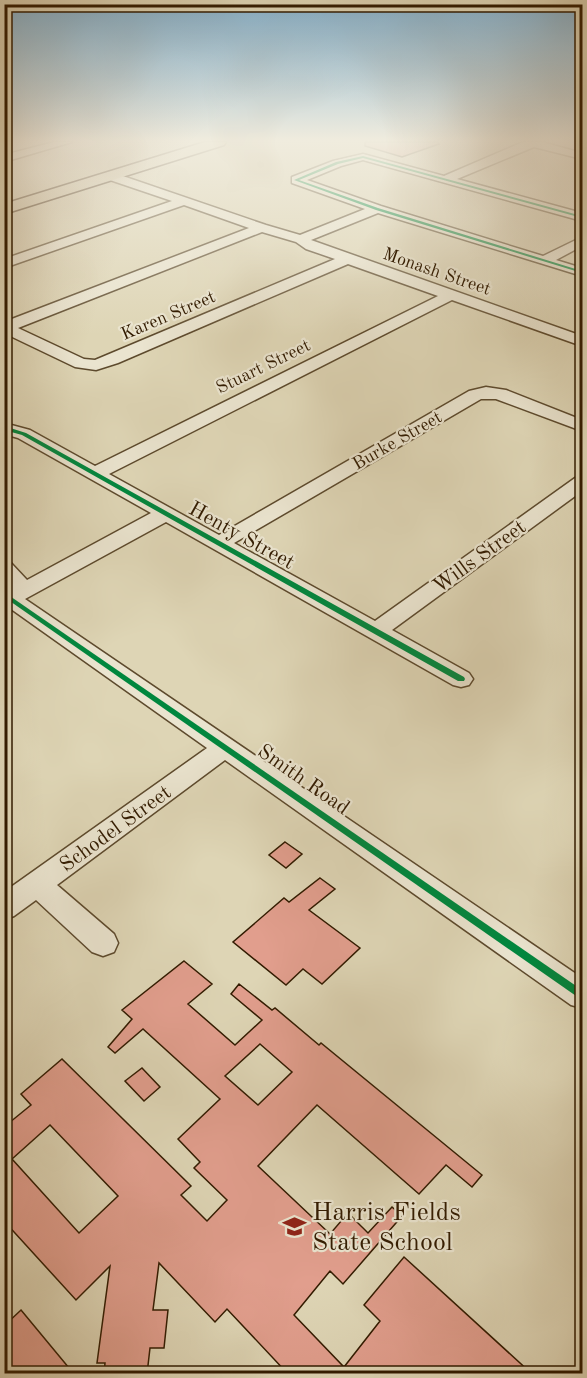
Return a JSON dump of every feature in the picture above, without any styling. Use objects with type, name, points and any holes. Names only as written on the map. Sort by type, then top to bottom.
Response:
[{"type":"street","points":[[4,264],[169,206]]},
{"type":"street","name":"Monash Street","points":[[199,206],[301,239],[311,246],[582,341]]},
{"type":"street","points":[[369,206],[582,272]]},
{"type":"street","points":[[541,206],[582,218]]},
{"type":"street","points":[[301,239],[377,209]]},
{"type":"street","points":[[5,327],[261,228]]},
{"type":"street","points":[[545,260],[582,241]]},
{"type":"street","name":"Karen Street","points":[[5,327],[72,362],[96,365],[347,259]]},
{"type":"street","name":"Stuart Street","points":[[93,474],[451,295]]},
{"type":"street","name":"Burke Street","points":[[220,543],[475,395],[486,392],[500,394],[582,426]]},
{"type":"street","name":"Henty Street","points":[[4,428],[24,434],[461,679]]},
{"type":"street","name":"Wills Street","points":[[376,631],[582,482]]},
{"type":"street","points":[[8,596],[165,514]]},
{"type":"street","points":[[4,567],[17,579],[8,596]]},
{"type":"street","name":"Smith Road","points":[[8,596],[582,995]]},
{"type":"street","name":"Schodel Street","points":[[4,908],[226,747]]},
{"type":"street","points":[[37,884],[103,943]]},
{"type":"building","points":[[285,842],[302,854],[286,868],[269,855]]},
{"type":"building","points":[[320,878],[335,889],[309,910],[360,948],[322,984],[303,969],[286,985],[233,942],[284,898],[289,902]]},
{"type":"building","points":[[184,961],[212,984],[188,1004],[235,1045],[262,1020],[231,994],[239,984],[272,1010],[275,1008],[319,1045],[321,1043],[482,1175],[472,1187],[446,1165],[419,1194],[317,1105],[258,1166],[330,1234],[348,1213],[368,1233],[392,1207],[402,1216],[343,1284],[330,1271],[294,1315],[344,1367],[380,1321],[364,1305],[404,1257],[532,1374],[288,1374],[227,1309],[215,1322],[159,1263],[153,1310],[168,1310],[164,1348],[150,1348],[147,1374],[104,1374],[105,1363],[97,1363],[110,1266],[76,1300],[4,1221],[4,1127],[31,1105],[21,1094],[62,1059],[191,1186],[181,1195],[207,1221],[227,1200],[194,1168],[200,1162],[178,1139],[220,1099],[143,1029],[115,1053],[108,1047],[132,1019],[122,1010]],"holes":[[[260,1044],[292,1072],[258,1105],[225,1076]],[[50,1125],[118,1196],[79,1233],[12,1159]]]},
{"type":"building","points":[[142,1068],[160,1087],[144,1101],[125,1081]]},
{"type":"building","points":[[21,1310],[74,1374],[4,1374],[4,1326]]},
{"type":"cycle path","points":[[369,206],[582,272]]},
{"type":"cycle path","points":[[543,206],[582,217]]},
{"type":"cycle path","points":[[4,428],[24,434],[461,679]]},
{"type":"cycle path","points":[[4,594],[582,995]]},
{"type":"place","name":"Harris Fields State School","points":[[294,1226]]}]
